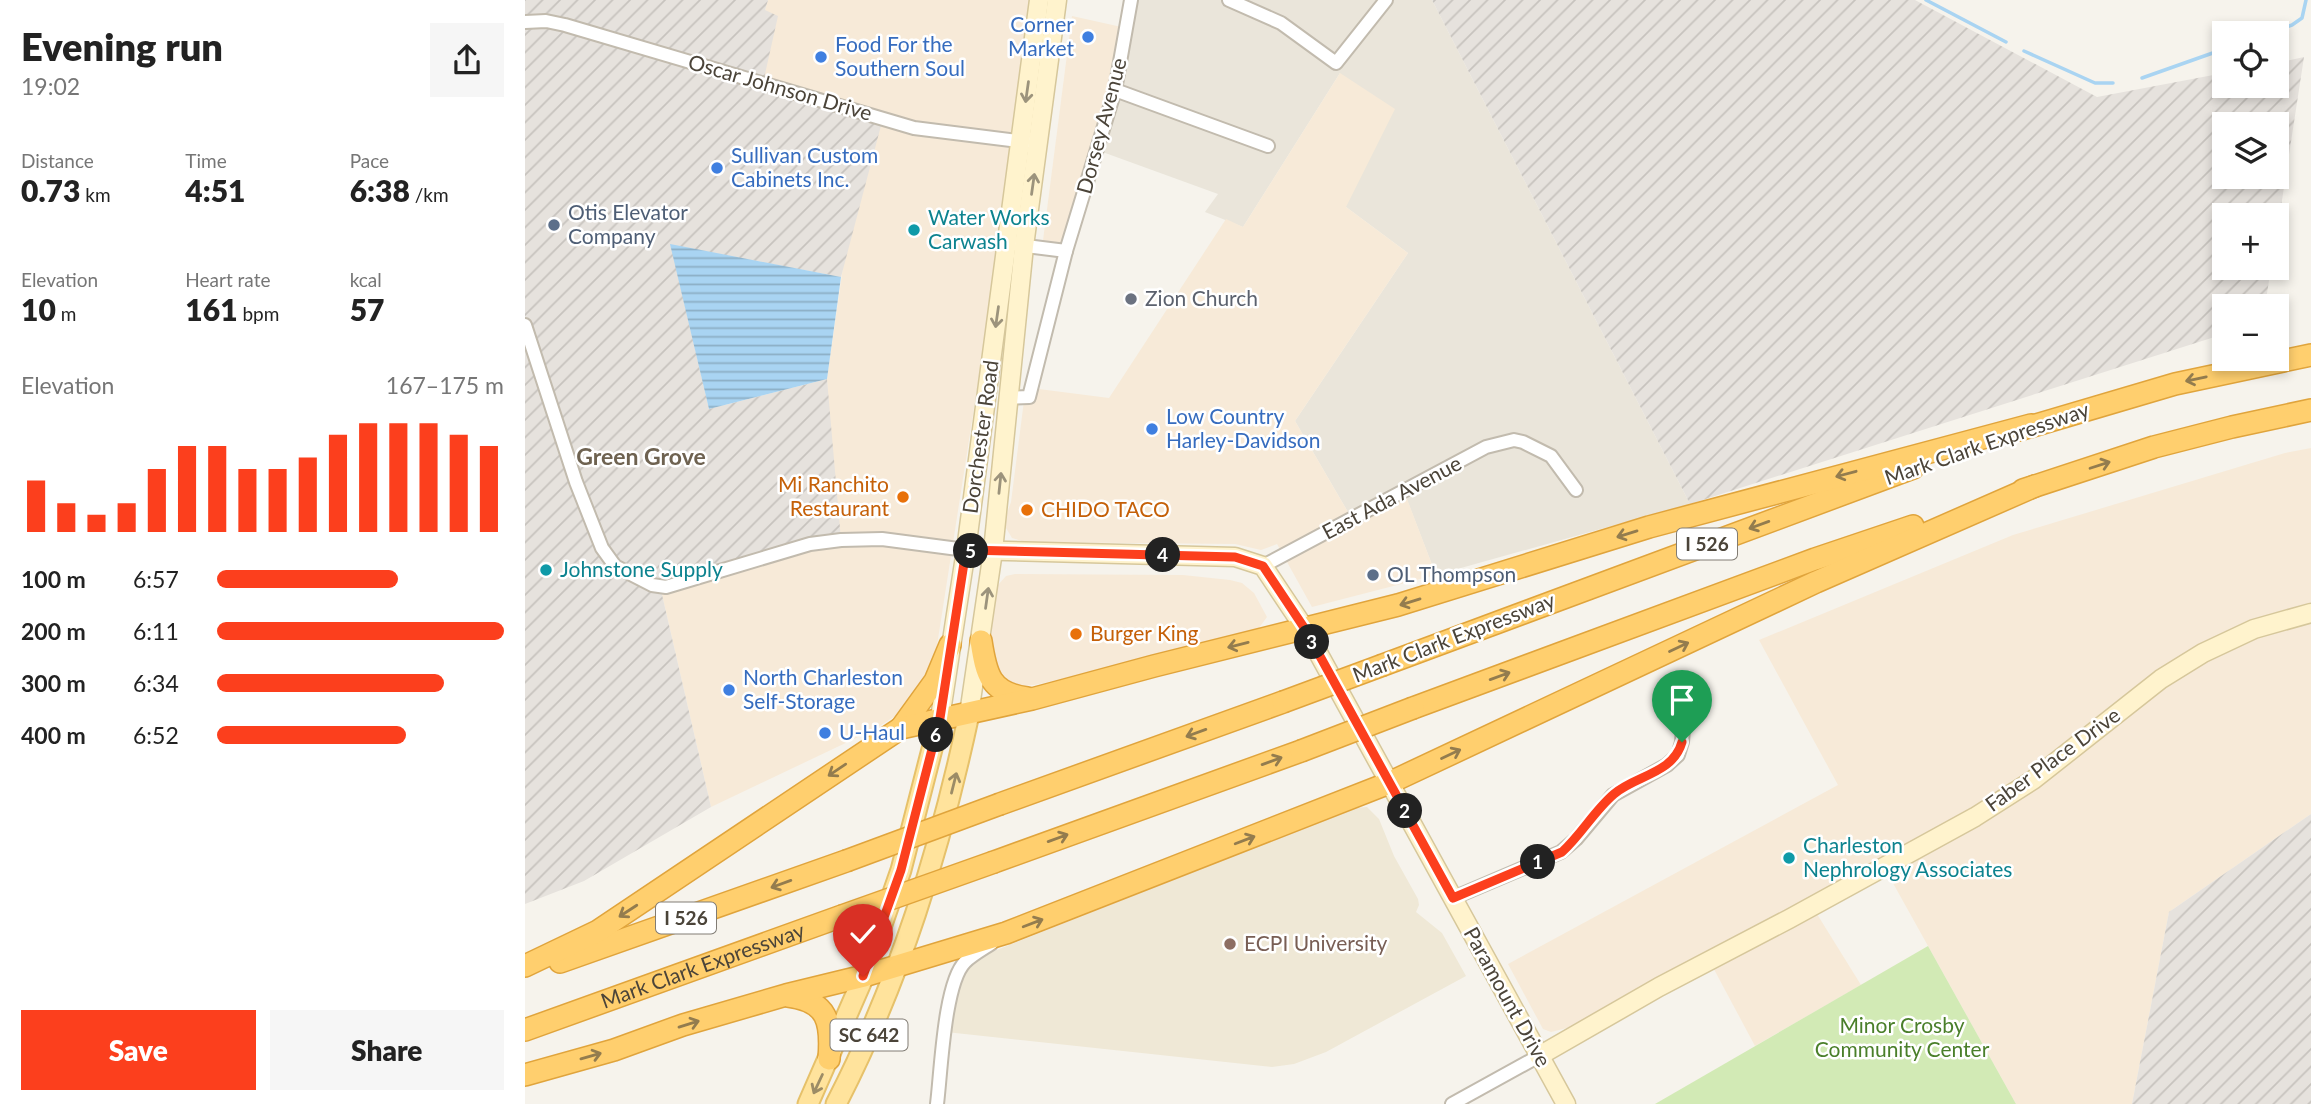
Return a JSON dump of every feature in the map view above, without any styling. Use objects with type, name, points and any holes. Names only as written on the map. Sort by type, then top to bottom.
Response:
[{"type":"highway","name":"Mark Clark Expressway","points":[[525,974],[1283,702],[2031,425],[2175,384],[2311,355]]},
{"type":"highway","name":"Mark Clark Expressway","points":[[525,1030],[1301,751],[1815,559],[2154,447],[2311,410]]},
{"type":"highway","points":[[525,966],[598,931],[901,728],[1033,699],[1398,605],[1649,527],[2031,425]]},
{"type":"highway","points":[[525,1075],[614,1050],[683,1025],[863,976],[1006,933],[1389,783],[1817,582],[2035,486]]},
{"type":"highway","points":[[981,640],[984,664],[998,689],[1011,696],[1033,699]]},
{"type":"highway","points":[[901,728],[935,681],[950,645]]},
{"type":"highway","points":[[786,995],[805,998],[822,1011],[831,1035],[829,1059]]},
{"type":"main road","name":"Dorchester Road","points":[[837,1104],[857,1065],[926,887],[969,713]]},
{"type":"main road","name":"Dorchester Road","points":[[808,1104],[863,976],[901,870],[940,718]]},
{"type":"street","name":"Dorchester Road","points":[[969,713],[993,551],[1007,398],[1020,141],[1039,0]]},
{"type":"street","name":"Dorchester Road","points":[[940,718],[1015,245],[1039,143],[1057,0]]},
{"type":"street","name":"Dorsey Avenue","points":[[1007,398],[1029,397],[1066,251],[1115,90],[1131,0]]},
{"type":"street","points":[[1229,0],[1281,23],[1336,63],[1386,0]]},
{"type":"street","name":"Oscar Johnson Drive","points":[[525,22],[546,21],[565,25],[914,128],[1039,143]]},
{"type":"street","points":[[1115,90],[1268,146]]},
{"type":"street","points":[[1015,245],[1066,251]]},
{"type":"street","points":[[525,325],[576,482],[602,548],[615,566],[652,585],[666,587],[810,544],[841,540],[882,539],[966,550],[1235,557],[1263,566]]},
{"type":"street","name":"East Ada Avenue","points":[[1263,566],[1486,447],[1514,440],[1551,456],[1576,489]]},
{"type":"street","name":"Paramount Drive","points":[[1263,566],[1305,629],[1566,1104]]},
{"type":"street","name":"Faber Place Drive","points":[[1539,1056],[1659,987],[1975,817],[2033,780],[2161,679],[2203,653],[2254,629],[2311,613]]},
{"type":"street","points":[[1453,898],[1562,852],[1613,795],[1673,760],[1678,755],[1682,742],[1686,693]]},
{"type":"street","points":[[937,1104],[954,980],[964,963],[1006,933]]},
{"type":"street","points":[[1452,1104],[1539,1056]]},
{"type":"shaded area","points":[[525,0],[768,0],[765,10],[778,16],[763,83],[883,118],[841,277],[671,245],[709,409],[827,379],[841,540],[660,586],[711,807],[584,881],[525,904]]},
{"type":"shaded area","points":[[768,0],[1031,0],[993,286],[936,652],[917,702],[875,729],[711,807],[660,586],[832,459],[827,379],[843,267],[763,83],[765,10]]},
{"type":"shaded area","points":[[1131,0],[1432,0],[1690,504],[1436,575],[1404,492],[1352,519],[1295,421],[1408,253],[1346,207],[1340,73],[1243,227],[1205,212],[1218,194],[1097,150]]},
{"type":"shaded area","points":[[1432,0],[1915,0],[2097,97],[2212,75],[2212,98],[2289,98],[2289,60],[2304,57],[2289,155],[2289,112],[2212,112],[2212,189],[2284,189],[2282,203],[2212,203],[2212,280],[2269,280],[2267,294],[2212,294],[2212,338],[1690,504]]},
{"type":"shaded area","points":[[1072,16],[1126,28],[1066,251],[1042,248]]},
{"type":"shaded area","points":[[1340,73],[1395,109],[1346,207],[1408,253],[1295,421],[1352,519],[1404,491],[1436,575],[1312,607],[1277,544],[1261,550],[1235,544],[1025,542],[1012,538],[1006,528],[1005,519],[1011,502],[1026,385],[1031,388],[1109,398],[1226,219],[1243,227]]},
{"type":"shaded area","points":[[2311,448],[2311,814],[2169,912],[2132,1104],[2016,1104],[1879,858],[1847,878],[1571,1027],[1551,1032],[1543,1029],[1508,964],[1838,785],[1759,640],[2013,535],[2285,453]]},
{"type":"shaded area","points":[[1183,575],[1230,580],[1242,583],[1254,593],[1267,617],[1256,632],[1247,638],[1034,685],[1014,686],[1004,682],[989,650],[997,586],[1006,576]]},
{"type":"shaded area","name":"ECPI University","points":[[1367,807],[1379,819],[1394,856],[1418,899],[1416,912],[1442,933],[1466,976],[1326,1052],[1294,1064],[1272,1067],[946,1032],[964,963],[1354,808]]},
{"type":"shaded area","points":[[2311,814],[2311,1104],[2132,1104],[2169,912]]},
{"type":"shaded area","points":[[1812,906],[1861,985],[1755,1046],[1709,960]]},
{"type":"green space","name":"Minor Crosby Community Center","points":[[1928,946],[2016,1104],[1655,1104]]},
{"type":"water","points":[[670,244],[841,277],[827,379],[709,409]]},
{"type":"waterway","points":[[1926,0],[2006,42]]},
{"type":"waterway","points":[[2289,26],[2302,18],[2306,0]]},
{"type":"waterway","points":[[2024,51],[2095,83],[2113,83]]},
{"type":"waterway","points":[[2142,78],[2212,53]]},
{"type":"place","name":"Corner Market","points":[[1088,37]]},
{"type":"place","name":"Food For the Southern Soul","points":[[821,57]]},
{"type":"place","name":"Sullivan Custom Cabinets Inc.","points":[[717,168]]},
{"type":"place","name":"Otis Elevator Company","points":[[554,225]]},
{"type":"place","name":"Water Works Carwash","points":[[914,230]]},
{"type":"place","name":"Zion Church","points":[[1131,299]]},
{"type":"place","name":"Low Country Harley-Davidson","points":[[1152,429]]},
{"type":"place","name":"Mi Ranchito Restaurant","points":[[903,497]]},
{"type":"place","name":"CHIDO TACO","points":[[1027,510]]},
{"type":"place","name":"Johnstone Supply","points":[[546,570]]},
{"type":"place","name":"OL Thompson","points":[[1373,575]]},
{"type":"place","name":"Burger King","points":[[1076,634]]},
{"type":"place","name":"North Charleston Self-Storage","points":[[729,690]]},
{"type":"place","name":"U-Haul","points":[[825,733]]},
{"type":"place","name":"Charleston Nephrology Associates","points":[[1789,858]]},
{"type":"place","name":"ECPI University","points":[[1230,944]]},
{"type":"district","name":"Green Grove","points":[[641,457]]},
{"type":"route","points":[[863,976],[901,870],[940,718],[966,550],[1235,557],[1263,566],[1305,629],[1453,898],[1562,852],[1613,795],[1667,765],[1678,755],[1682,742]]}]
